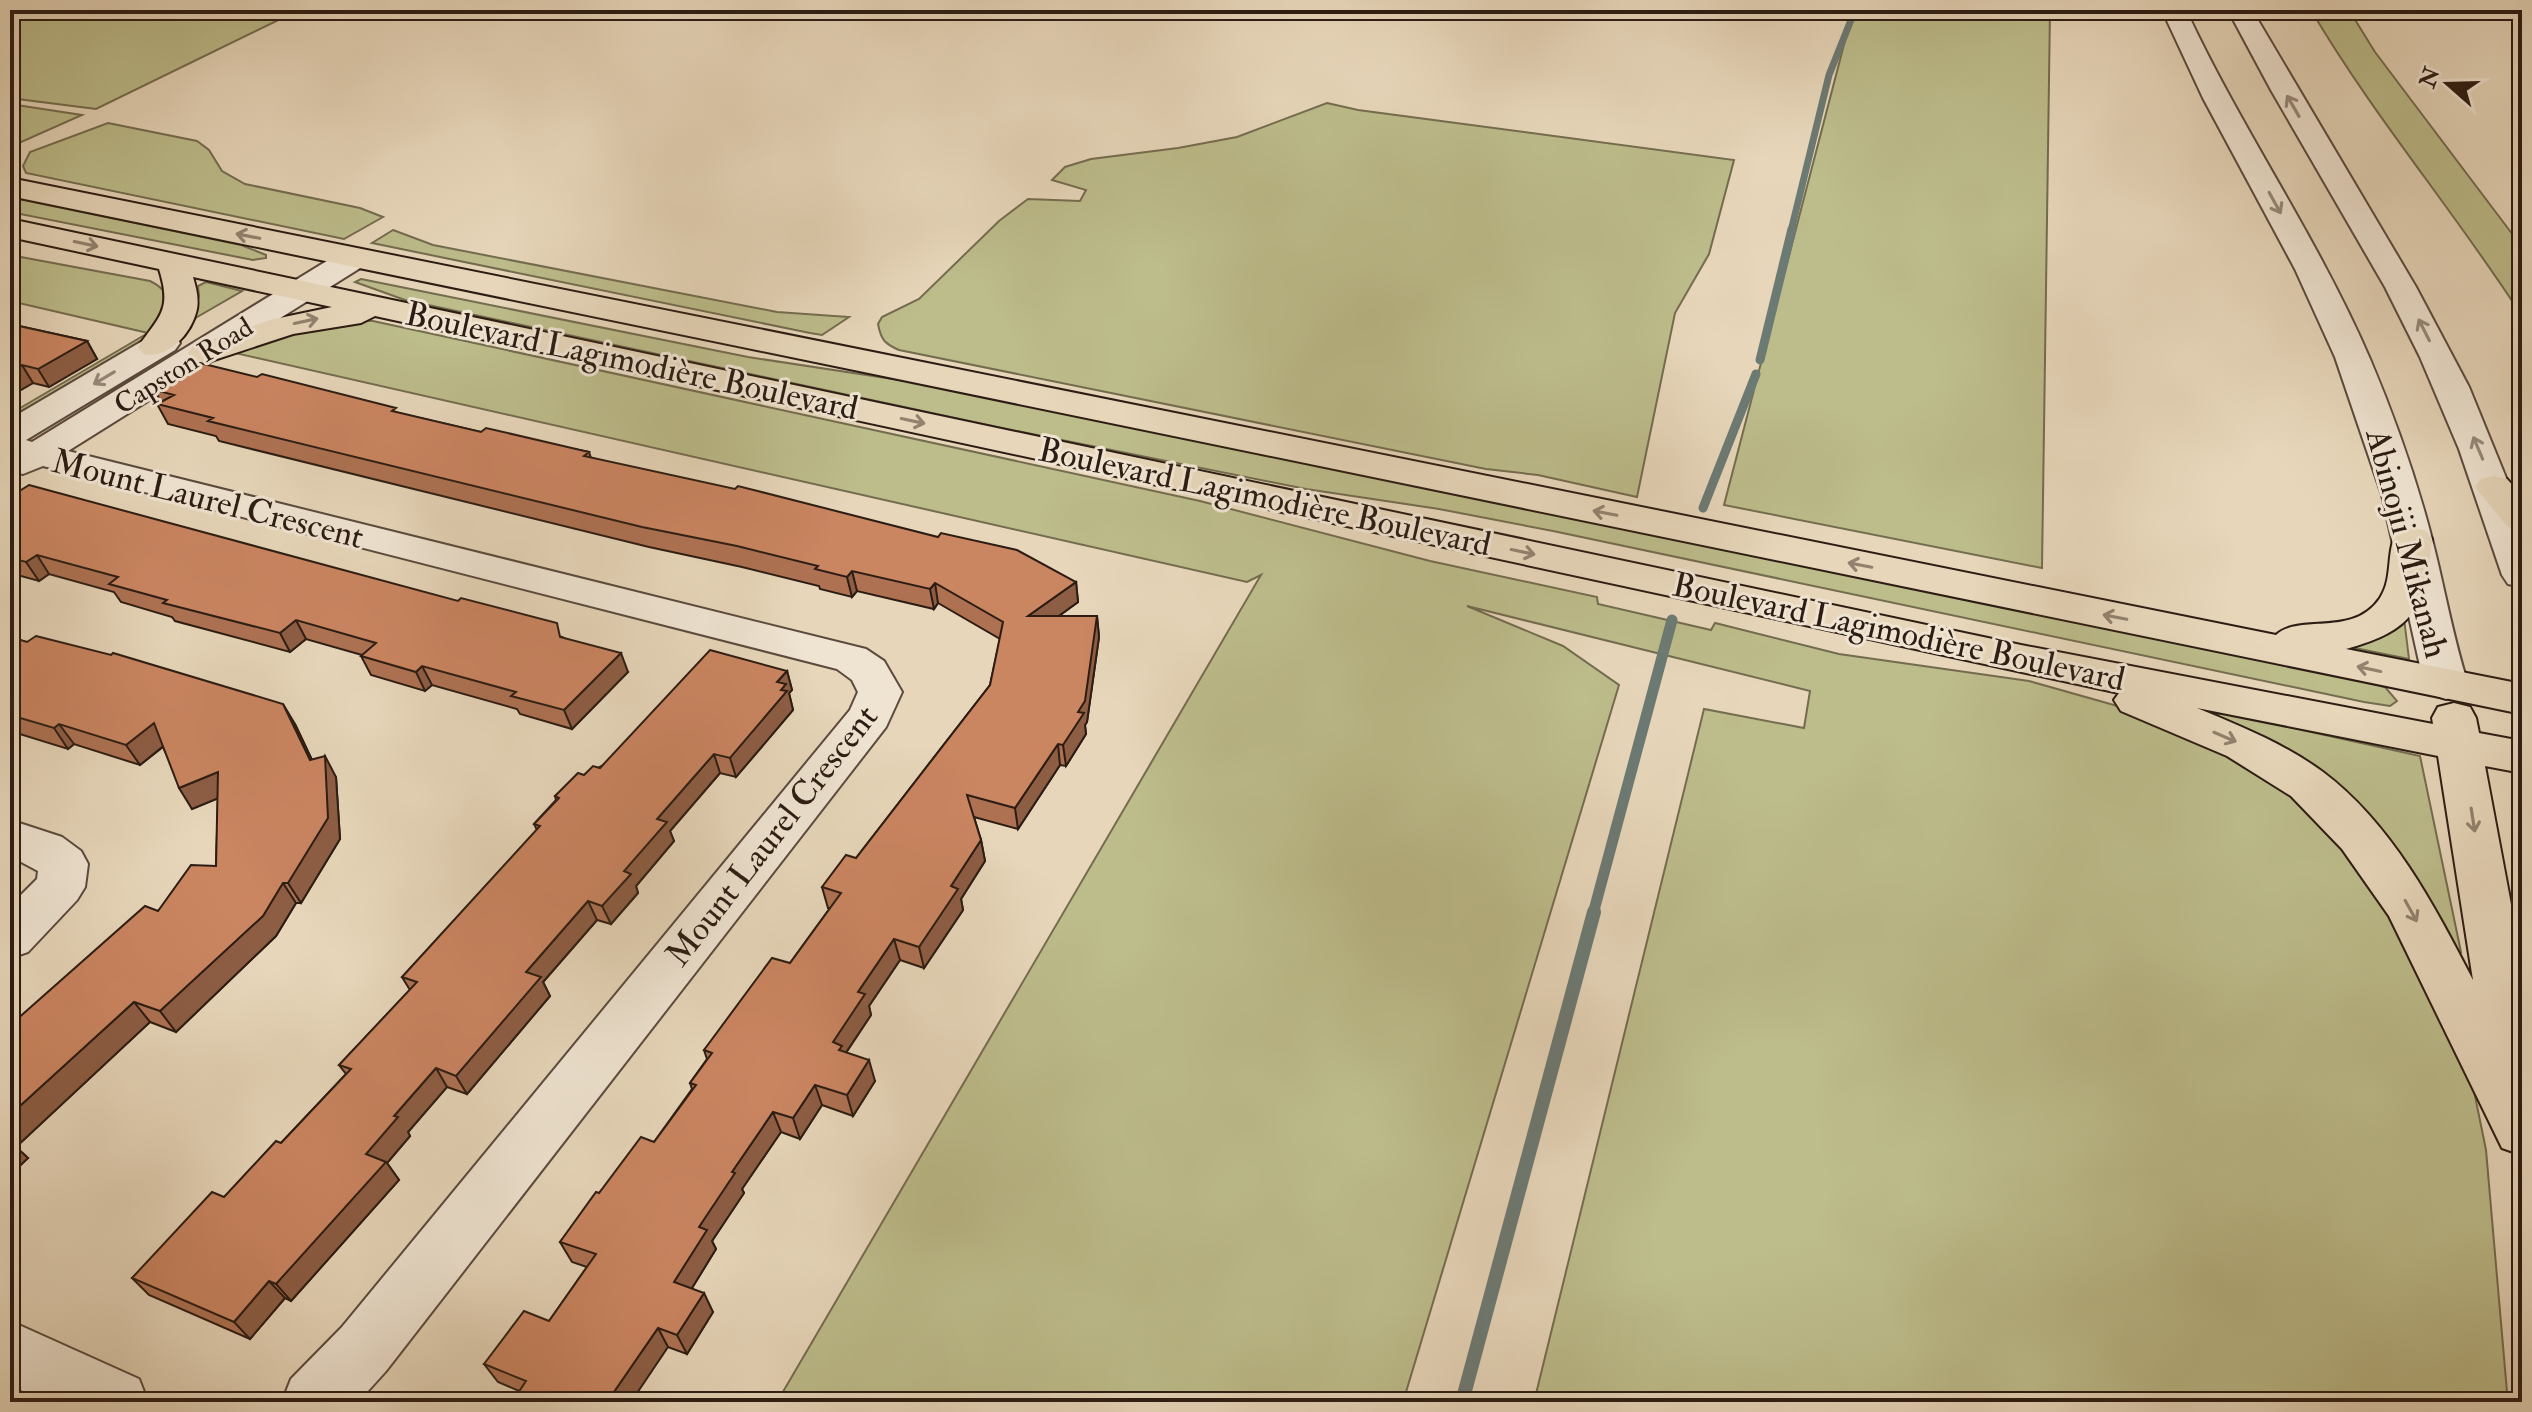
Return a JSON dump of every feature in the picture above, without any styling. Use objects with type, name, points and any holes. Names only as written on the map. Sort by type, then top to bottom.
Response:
[{"type":"main road","name":"Boulevard Lagimodière Boulevard","points":[[10,187],[2522,699]]},
{"type":"main road","name":"Boulevard Lagimodière Boulevard","points":[[10,228],[2021,659],[2522,757]]},
{"type":"main road","points":[[155,347],[181,312],[184,296],[172,262]]},
{"type":"main road","points":[[205,353],[267,330],[310,319],[399,310]]},
{"type":"main road","points":[[2494,487],[2522,519]]},
{"type":"main road","points":[[2236,641],[2314,641],[2351,634],[2373,625],[2393,609],[2405,590],[2412,539]]},
{"type":"main road","points":[[2021,659],[2146,704],[2243,745],[2307,784],[2359,836],[2409,905],[2522,1130]]},
{"type":"main road","name":"Abinojii Mikanah","points":[[2446,684],[2460,743],[2522,1116]]},
{"type":"street","name":"Abinojii Mikanah","points":[[2174,10],[2211,88],[2328,302],[2366,393],[2412,539],[2446,684]]},
{"type":"street","points":[[2240,10],[2421,325],[2458,400],[2494,487],[2522,575]]},
{"type":"street","name":"Capston Road","points":[[17,451],[155,347],[285,287],[340,254]]},
{"type":"street","name":"Capston Road","points":[[17,451],[205,353],[285,287]]},
{"type":"street","name":"Mount Laurel Crescent","points":[[17,451],[851,659],[869,671],[880,692],[870,716],[860,729],[364,1349],[314,1402]]},
{"type":"street","points":[[10,838],[45,850],[64,864],[60,887],[10,938]]},
{"type":"street","points":[[10,1352],[116,1402]]},
{"type":"shaded area","points":[[10,10],[299,10],[96,109],[10,98]]},
{"type":"shaded area","points":[[1853,10],[2050,10],[2042,568],[1724,505]]},
{"type":"shaded area","points":[[2311,10],[2349,10],[2375,52],[2522,247],[2522,316],[2361,88]]},
{"type":"shaded area","points":[[1327,103],[1358,110],[1734,160],[1709,254],[1675,313],[1637,497],[899,350],[882,338],[878,324],[882,317],[919,299],[999,221],[1028,199],[1080,201],[1086,190],[1052,180],[1065,167],[1091,159],[1237,137]]},
{"type":"shaded area","points":[[10,104],[82,115],[10,147]]},
{"type":"shaded area","points":[[108,123],[197,141],[209,150],[222,171],[245,184],[360,208],[383,217],[344,239],[26,173],[23,166],[30,152]]},
{"type":"shaded area","points":[[10,197],[241,245],[266,255],[266,258],[253,260],[10,212]]},
{"type":"shaded area","points":[[393,230],[433,245],[777,312],[849,317],[822,335],[372,243]]},
{"type":"shaded area","points":[[10,255],[150,281],[164,292],[168,308],[142,342],[10,420],[10,414],[148,333],[10,301]]},
{"type":"shaded area","points":[[361,279],[748,357],[939,386],[2299,666],[2385,687],[2397,701],[2390,706],[2364,702],[1553,531],[1439,509],[1306,489],[1002,428],[405,300],[355,282]]},
{"type":"shaded area","points":[[206,282],[242,291],[192,320],[199,296],[198,286]]},
{"type":"shaded area","points":[[355,320],[373,321],[1200,501],[1430,561],[1597,597],[1598,604],[1711,630],[1715,623],[1839,654],[2029,681],[2128,709],[2256,767],[2337,832],[2417,958],[2474,1091],[2486,1150],[2507,1392],[2499,1402],[1534,1402],[1704,709],[1804,728],[1810,691],[1467,606],[1563,646],[1619,685],[1403,1402],[777,1402],[1261,575],[1247,582],[235,353],[270,337]]},
{"type":"shaded area","points":[[2404,618],[2409,659],[2340,645]]},
{"type":"shaded area","points":[[2215,714],[2230,714],[2420,756],[2461,952],[2451,947]]},
{"type":"building","points":[[10,324],[87,341],[38,369],[22,365],[10,372]]},
{"type":"building","points":[[200,363],[257,377],[262,374],[396,408],[392,411],[481,432],[486,428],[589,452],[584,456],[735,489],[738,486],[938,537],[941,533],[1017,550],[1076,582],[1028,616],[1097,616],[1085,701],[1078,712],[1084,713],[1063,745],[1058,744],[1015,808],[967,795],[981,840],[951,886],[958,889],[919,947],[894,939],[858,992],[865,994],[833,1042],[842,1046],[839,1050],[869,1060],[847,1095],[815,1085],[793,1118],[773,1112],[699,1227],[707,1230],[674,1282],[704,1293],[677,1335],[658,1328],[607,1402],[512,1402],[526,1381],[484,1364],[524,1311],[549,1321],[596,1254],[560,1242],[641,1137],[654,1142],[696,1085],[690,1083],[712,1053],[704,1050],[772,958],[790,963],[841,893],[822,887],[846,855],[856,858],[990,685],[1003,622],[935,583],[930,589],[852,571],[847,577],[815,569],[818,566],[737,546],[642,527],[208,421],[213,418],[157,404],[174,395],[155,390]]},
{"type":"building","points":[[29,485],[458,601],[461,598],[557,623],[560,637],[621,653],[564,710],[511,696],[516,692],[422,666],[416,672],[361,656],[376,643],[296,620],[280,633],[163,603],[167,600],[109,584],[118,577],[37,555],[26,562],[10,558],[10,497]]},
{"type":"building","points":[[36,636],[113,653],[283,704],[310,760],[325,756],[328,818],[288,883],[283,883],[263,916],[160,1011],[134,1002],[10,1115],[10,1019],[15,1021],[145,906],[158,911],[191,865],[216,866],[218,772],[179,788],[154,723],[126,745],[59,724],[54,728],[10,715],[10,637],[27,642]]},
{"type":"building","points":[[710,650],[787,671],[777,682],[786,684],[781,690],[787,691],[730,758],[714,754],[657,819],[667,822],[624,871],[631,874],[602,906],[588,901],[526,972],[541,977],[456,1076],[436,1068],[394,1116],[398,1117],[366,1154],[386,1162],[276,1284],[269,1281],[234,1322],[132,1278],[212,1192],[224,1197],[276,1141],[281,1143],[351,1069],[339,1065],[417,982],[402,977],[540,826],[534,824],[559,798],[555,796],[578,773],[584,775],[593,766],[600,768]]},
{"type":"waterway","points":[[1791,231],[1829,75],[1855,10]]},
{"type":"waterway","points":[[1760,360],[1792,229]]},
{"type":"waterway","points":[[1703,508],[1756,374]]},
{"type":"waterway","points":[[1593,914],[1672,620]]},
{"type":"waterway","points":[[1462,1402],[1594,912]]}]
